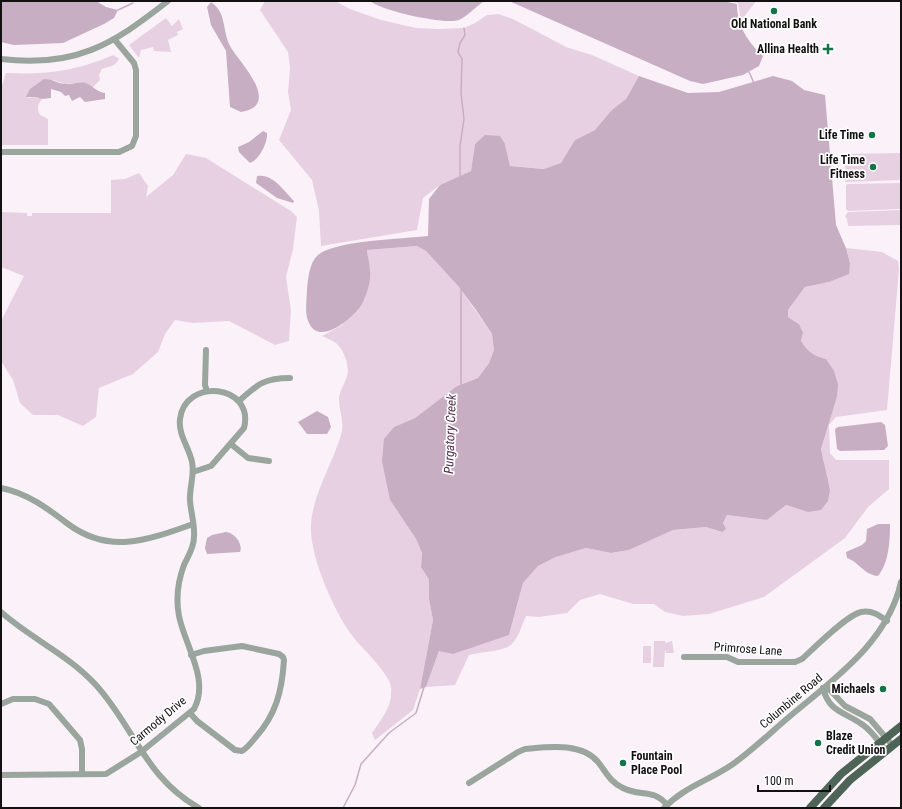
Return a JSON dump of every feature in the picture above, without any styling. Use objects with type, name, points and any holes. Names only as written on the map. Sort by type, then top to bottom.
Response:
[{"type":"main road","points":[[810,808],[841,774],[901,726]]},
{"type":"main road","points":[[824,808],[850,780],[901,739]]},
{"type":"street","points":[[1,59],[35,61],[54,60],[91,51],[125,34],[168,1]]},
{"type":"street","points":[[1,152],[119,152],[130,148],[136,136],[136,70],[134,63],[115,40]]},
{"type":"street","points":[[206,350],[205,385],[207,391]]},
{"type":"street","points":[[239,400],[251,390],[266,381],[274,378],[290,378]]},
{"type":"street","points":[[207,391],[227,393],[239,400],[243,407],[246,421],[244,428],[232,445],[211,466],[193,472],[192,460],[181,435],[180,420],[183,407],[187,401],[198,393],[207,391]]},
{"type":"street","points":[[232,445],[248,458],[269,461]]},
{"type":"street","name":"Carmody Drive","points":[[1,775],[106,774],[112,772],[141,752],[190,713],[198,702],[200,686],[182,628],[178,605],[180,578],[193,546],[193,524],[190,493],[193,472]]},
{"type":"street","points":[[1,488],[35,500],[81,532],[107,542],[134,542],[193,524]]},
{"type":"street","name":"Columbine Road","points":[[666,806],[683,791],[734,763],[823,688],[870,645],[887,621],[894,607],[901,582]]},
{"type":"street","points":[[1,612],[63,656],[94,682],[123,720],[141,752],[162,780],[188,805],[199,808]]},
{"type":"street","name":"Primrose Lane","points":[[684,657],[728,657],[738,662],[795,662],[802,659],[853,615],[868,612],[875,613],[887,621]]},
{"type":"street","points":[[190,713],[235,750],[242,751],[264,728],[273,714],[280,694],[284,660],[284,657],[279,654],[242,646],[204,651],[191,655]]},
{"type":"street","points":[[823,688],[830,690],[845,706],[870,719],[890,749]]},
{"type":"street","points":[[1,704],[11,699],[35,699],[49,704],[79,739],[82,749],[82,774]]},
{"type":"street","points":[[469,783],[518,752],[525,750],[576,748],[591,755],[606,776],[618,786],[633,792],[656,795],[666,806]]},
{"type":"shaded area","points":[[265,1],[335,1],[350,9],[381,20],[416,28],[464,28],[487,15],[498,14],[513,19],[566,47],[592,55],[639,76],[626,99],[595,130],[575,140],[562,163],[545,169],[510,166],[505,144],[475,144],[471,171],[440,185],[423,198],[417,230],[321,246],[319,211],[312,180],[279,140],[291,110],[288,92],[290,68],[288,52],[260,10]]},
{"type":"shaded area","points":[[728,1],[756,1],[741,21],[738,3]]},
{"type":"shaded area","points":[[166,18],[172,26],[179,19],[183,29],[177,32],[178,35],[168,40],[171,52],[154,51],[153,47],[141,50],[139,58],[129,45]]},
{"type":"shaded area","points":[[113,55],[119,59],[114,65],[102,69],[99,75],[100,80],[93,87],[85,83],[65,84],[53,80],[27,98],[36,97],[42,99],[38,105],[38,109],[40,115],[48,119],[48,145],[1,145],[1,89],[6,73],[61,71],[87,65]]},
{"type":"shaded area","name":"Life Time Fitness","points":[[901,153],[901,180],[845,182],[845,154]]},
{"type":"shaded area","points":[[186,154],[206,158],[291,211],[297,217],[293,249],[286,277],[291,310],[289,341],[275,345],[229,321],[193,323],[175,320],[165,334],[158,352],[133,374],[99,388],[96,417],[83,426],[58,415],[33,415],[20,403],[13,380],[1,361],[2,319],[24,276],[1,267],[1,212],[27,213],[27,216],[32,216],[32,213],[111,213],[111,180],[125,179],[139,173],[148,186],[146,197],[173,175]]},
{"type":"shaded area","name":"Life Time Fitness","points":[[901,183],[901,209],[848,211],[846,209],[847,184]]},
{"type":"shaded area","points":[[901,210],[901,225],[848,226],[845,216],[848,212]]},
{"type":"shaded area","points":[[417,246],[426,251],[459,287],[492,334],[494,350],[489,363],[478,378],[457,386],[415,418],[394,427],[390,500],[416,539],[422,553],[421,567],[429,580],[429,599],[433,620],[420,689],[413,710],[375,740],[372,733],[389,706],[391,687],[385,674],[344,624],[319,569],[312,542],[311,530],[314,506],[341,435],[342,421],[339,396],[348,372],[346,358],[342,350],[334,342],[322,336],[342,325],[370,278],[367,250]]},
{"type":"shaded area","points":[[846,248],[882,252],[898,261],[899,269],[887,410],[836,417],[829,425],[830,453],[836,460],[889,460],[889,489],[868,507],[845,538],[764,597],[709,614],[683,616],[665,612],[654,604],[633,604],[600,594],[580,600],[567,613],[539,617],[526,616],[517,638],[508,647],[469,655],[455,685],[426,687],[439,651],[509,635],[523,583],[538,566],[556,557],[586,548],[611,553],[629,550],[673,530],[706,527],[722,532],[723,523],[727,515],[767,520],[786,505],[808,512],[824,462],[821,449],[837,397],[826,359],[812,353],[804,345],[801,341],[803,331],[799,324],[788,317],[788,310],[805,287],[829,282],[850,263]]},
{"type":"shaded area","points":[[654,641],[665,641],[666,643],[672,641],[674,653],[666,653],[665,649],[664,667],[653,667]]},
{"type":"shaded area","points":[[643,646],[651,646],[651,663],[643,663]]},
{"type":"water","points":[[1,1],[96,1],[106,7],[118,10],[114,18],[104,24],[63,43],[14,45],[1,42]]},
{"type":"water","points":[[370,1],[484,1],[462,19],[441,21],[400,13]]},
{"type":"water","points":[[509,1],[723,1],[737,4],[739,19],[744,33],[763,56],[759,66],[743,75],[703,84],[690,81]]},
{"type":"water","points":[[211,2],[220,11],[230,46],[256,85],[259,94],[258,102],[249,110],[241,112],[230,107],[226,51],[211,25],[207,7]]},
{"type":"water","points":[[639,76],[688,93],[719,92],[773,76],[792,81],[804,90],[825,95],[836,225],[846,248],[850,263],[849,274],[829,282],[805,287],[788,310],[788,317],[799,324],[803,332],[801,341],[806,348],[815,355],[826,359],[834,371],[838,384],[837,397],[821,449],[830,490],[828,501],[821,510],[808,512],[786,505],[767,520],[727,515],[723,523],[726,529],[722,532],[706,527],[673,530],[629,550],[611,553],[586,548],[556,557],[538,566],[523,583],[509,635],[453,654],[439,651],[426,687],[420,689],[433,620],[429,599],[429,580],[421,567],[422,553],[416,539],[390,500],[382,461],[384,439],[394,427],[415,418],[457,386],[478,378],[489,363],[494,350],[492,334],[459,287],[426,251],[417,246],[367,250],[370,281],[362,304],[352,316],[337,327],[321,332],[314,330],[307,319],[306,311],[307,285],[311,267],[318,255],[339,246],[370,241],[428,236],[429,199],[440,185],[471,171],[475,144],[485,135],[500,136],[505,144],[510,166],[544,169],[561,163],[575,140],[595,130],[612,110],[626,99]]},
{"type":"water","points":[[44,79],[63,84],[85,83],[100,92],[105,93],[105,99],[85,102],[80,97],[72,101],[69,95],[65,96],[61,92],[51,89],[51,98],[42,99],[36,97],[26,97],[30,89]]},
{"type":"water","points":[[263,131],[267,133],[264,146],[260,155],[250,163],[239,152],[238,147],[249,142]]},
{"type":"water","points":[[257,176],[268,177],[273,180],[294,201],[293,203],[277,198],[256,183]]},
{"type":"water","points":[[317,411],[328,417],[331,427],[327,434],[307,434],[298,422]]},
{"type":"water","points":[[881,422],[885,425],[888,446],[884,450],[840,451],[837,449],[835,429],[838,427]]},
{"type":"water","points":[[878,524],[890,524],[887,558],[882,571],[878,576],[865,571],[855,562],[847,558],[846,552],[862,545],[866,541],[867,529]]},
{"type":"water","points":[[226,532],[232,534],[238,539],[241,549],[240,552],[207,554],[205,548],[207,538],[212,535]]},
{"type":"waterway","points":[[118,10],[133,3]]},
{"type":"waterway","name":"Purgatory Creek","points":[[460,176],[460,146],[464,119],[461,93],[462,59],[458,52],[460,43],[465,35],[464,28]]},
{"type":"waterway","name":"Purgatory Creek","points":[[749,72],[754,83]]},
{"type":"waterway","name":"Purgatory Creek","points":[[461,288],[461,386]]},
{"type":"waterway","name":"Purgatory Creek","points":[[343,808],[355,785],[361,764],[389,733],[416,713],[424,687]]},
{"type":"place","name":"Old National Bank","points":[[774,11]]},
{"type":"place","name":"Allina Health","points":[[828,49]]},
{"type":"place","name":"Life Time","points":[[872,135]]},
{"type":"place","name":"Life Time Fitness","points":[[873,167]]},
{"type":"place","name":"Michaels","points":[[883,689]]},
{"type":"place","name":"Blaze Credit Union","points":[[818,743]]},
{"type":"place","name":"Fountain Place Pool","points":[[623,763]]}]
